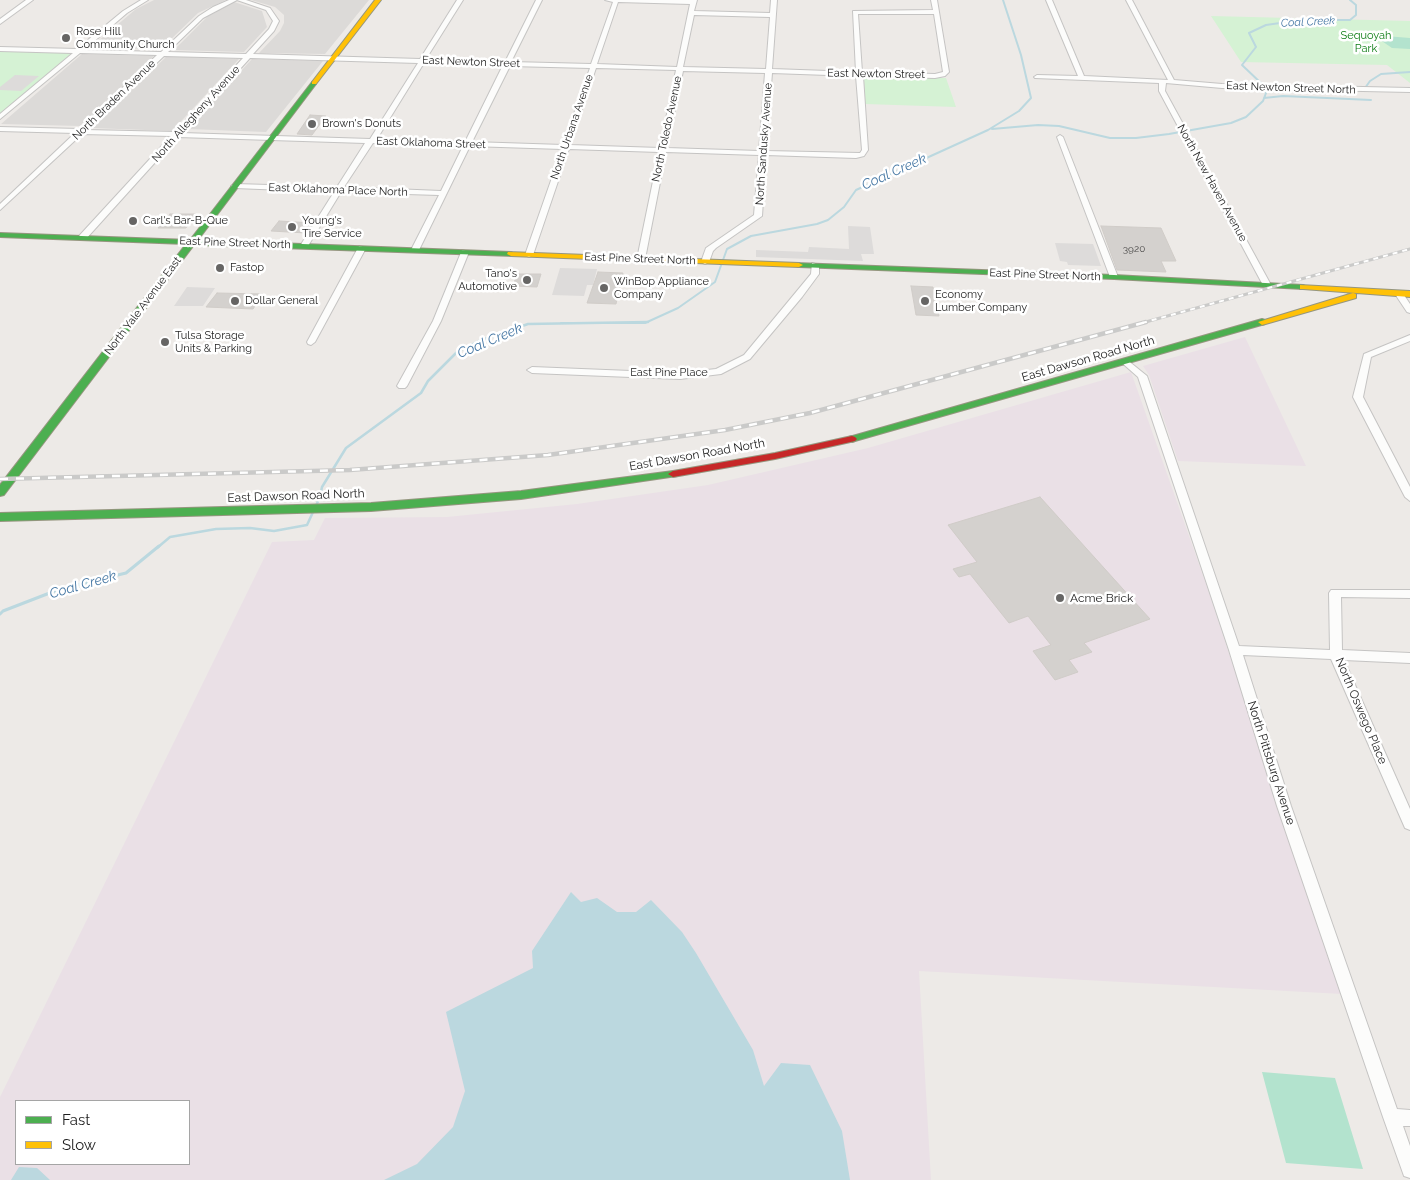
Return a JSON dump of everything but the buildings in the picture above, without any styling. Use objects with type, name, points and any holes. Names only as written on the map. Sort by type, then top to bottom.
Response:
[{"type":"main road","name":"North Yale Avenue East","points":[[0,492],[378,0]]},
{"type":"main road","name":"East Pine Street North","points":[[0,234],[1267,284],[1326,290],[1404,294]]},
{"type":"main road","name":"East Pine Street North","points":[[1280,285],[1322,284],[1410,287]]},
{"type":"main road","name":"East Dawson Road North","points":[[0,517],[329,509],[522,495],[718,467],[868,435],[1351,297],[1375,286]]},
{"type":"street","points":[[0,22],[30,0]]},
{"type":"street","points":[[0,117],[125,12],[145,0]]},
{"type":"street","name":"North Braden Avenue","points":[[0,208],[206,13],[234,0]]},
{"type":"street","name":"North Allegheny Avenue","points":[[82,238],[272,30],[276,21],[268,9],[240,0]]},
{"type":"street","points":[[304,246],[460,0]]},
{"type":"street","points":[[415,250],[539,0]]},
{"type":"street","points":[[608,0],[694,1]]},
{"type":"street","name":"North Urbana Avenue","points":[[529,255],[616,0]]},
{"type":"street","name":"North Sandusky Avenue","points":[[708,262],[709,250],[713,246],[758,216],[774,0]]},
{"type":"street","points":[[860,74],[854,12],[936,12],[934,0]]},
{"type":"street","points":[[1049,0],[1082,78]]},
{"type":"street","points":[[1036,78],[1082,78],[1172,83],[1129,0]]},
{"type":"street","name":"North Toledo Avenue","points":[[641,259],[694,1]]},
{"type":"street","name":"East Newton Street","points":[[0,49],[943,75],[946,72],[936,12]]},
{"type":"street","points":[[692,13],[773,15]]},
{"type":"street","name":"East Oklahoma Street","points":[[0,129],[849,157],[862,155],[865,150],[860,74]]},
{"type":"street","name":"North New Haven Avenue","points":[[1163,82],[1161,86],[1162,91],[1267,284]]},
{"type":"street","name":"East Newton Street North","points":[[1172,83],[1353,90],[1410,90]]},
{"type":"street","points":[[1060,137],[1114,278]]},
{"type":"street","name":"East Oklahoma Place North","points":[[235,186],[442,193]]},
{"type":"street","points":[[311,342],[362,248]]},
{"type":"street","points":[[402,386],[438,321],[465,252]]},
{"type":"street","name":"East Pine Place","points":[[532,370],[680,376],[718,372],[746,357],[799,295],[814,274],[814,265]]},
{"type":"street","points":[[1404,294],[1410,310]]},
{"type":"street","points":[[1410,338],[1367,356],[1358,398],[1410,497]]},
{"type":"street","name":"North Pittsburg Avenue","points":[[1126,362],[1142,376],[1235,650],[1284,806],[1410,1170]]},
{"type":"street","name":"North Oswego Place","points":[[1410,594],[1335,592],[1336,656],[1410,824]]},
{"type":"street","points":[[1235,650],[1410,658]]},
{"type":"street","points":[[1391,1116],[1410,1118]]},
{"type":"shaded area","points":[[154,0],[226,0],[198,13],[161,49],[90,48],[136,9]]},
{"type":"shaded area","points":[[251,0],[369,0],[325,54],[259,53],[280,31],[284,23],[284,15],[275,7]]},
{"type":"shaded area","points":[[234,2],[262,11],[267,27],[244,52],[174,50],[208,16]]},
{"type":"shaded area","points":[[82,54],[154,56],[80,126],[1,124]]},
{"type":"shaded area","points":[[167,56],[239,59],[172,131],[92,128]]},
{"type":"shaded area","points":[[252,59],[323,61],[266,132],[188,129]]},
{"type":"shaded area","points":[[15,75],[39,76],[21,91],[0,90],[0,87]]},
{"type":"shaded area","points":[[848,226],[870,227],[874,254],[861,254],[863,261],[756,257],[756,250],[808,252],[809,247],[849,249]]},
{"type":"shaded area","points":[[1055,243],[1093,244],[1101,266],[1068,265],[1067,262],[1060,261]]},
{"type":"shaded area","points":[[560,268],[597,269],[593,285],[587,285],[584,296],[552,295]]},
{"type":"shaded area","points":[[187,287],[215,288],[203,306],[174,306]]},
{"type":"shaded area","points":[[1245,337],[1306,466],[1178,461],[1149,375],[1143,366]]},
{"type":"shaded area","name":"Acme Brick","points":[[1131,372],[1206,584],[1342,994],[919,971],[931,1180],[0,1180],[0,1097],[272,542],[314,540],[325,518],[447,517],[577,504],[708,485],[868,448]]},
{"type":"green space","name":"Sequoyah Park","points":[[1211,16],[1410,21],[1410,83],[1387,65],[1241,62]]},
{"type":"green space","points":[[1373,35],[1410,38],[1410,49],[1392,48]]},
{"type":"green space","points":[[0,50],[72,52],[72,53],[0,114]]},
{"type":"green space","points":[[864,76],[946,78],[956,107],[865,104]]},
{"type":"green space","points":[[1262,1072],[1335,1078],[1363,1169],[1286,1163]]},
{"type":"water","points":[[571,892],[581,902],[597,898],[617,912],[636,912],[651,900],[682,932],[753,1050],[764,1086],[781,1063],[810,1065],[842,1131],[850,1180],[384,1180],[417,1164],[453,1127],[465,1091],[446,1012],[533,968],[532,951]]},
{"type":"water","points":[[19,1167],[37,1168],[50,1180],[11,1180]]},
{"type":"waterway","name":"Coal Creek","points":[[647,322],[678,308],[715,282],[727,249],[751,236],[817,224],[828,220],[844,207],[856,190],[988,130],[1019,111],[1031,98],[1021,55],[1003,0]]},
{"type":"waterway","name":"Coal Creek","points":[[1263,85],[1242,65],[1256,47],[1249,33],[1266,25],[1301,20],[1350,20],[1356,15],[1356,5],[1350,0]]},
{"type":"waterway","points":[[1365,88],[1370,81],[1381,74],[1410,72]]},
{"type":"waterway","name":"Coal Creek","points":[[1264,89],[1266,93],[1264,98]]},
{"type":"waterway","points":[[1264,98],[1283,96],[1371,100]]},
{"type":"waterway","name":"Coal Creek","points":[[992,129],[1038,125],[1059,126],[1110,138],[1136,138],[1231,123],[1246,117],[1264,98]]},
{"type":"waterway","name":"Coal Creek","points":[[588,323],[647,322]]},
{"type":"waterway","name":"Coal Creek","points":[[588,323],[647,322]]},
{"type":"waterway","name":"Coal Creek","points":[[561,323],[588,323]]},
{"type":"waterway","name":"Coal Creek","points":[[157,548],[170,537],[216,529],[250,528],[274,531],[307,525],[320,497],[322,487],[346,448],[421,393],[428,381],[457,352],[479,341],[528,324],[588,323]]},
{"type":"waterway","name":"Coal Creek","points":[[0,614],[3,611],[60,589],[126,573],[159,546]]},
{"type":"railway","points":[[1142,323],[1410,249]]},
{"type":"railway","points":[[0,479],[350,470],[548,455],[725,430],[810,413],[1146,322]]},
{"type":"traffic: fast","points":[[0,492],[314,83]]},
{"type":"traffic: fast","points":[[0,235],[511,254]]},
{"type":"traffic: fast","points":[[799,265],[1114,277],[1303,287]]},
{"type":"traffic: fast","points":[[852,439],[1262,322]]},
{"type":"traffic: fast","points":[[0,517],[371,507],[521,495],[673,474]]},
{"type":"traffic: slow","points":[[314,83],[378,0]]},
{"type":"traffic: slow","points":[[511,254],[799,265]]},
{"type":"traffic: slow","points":[[1303,287],[1410,294]]},
{"type":"traffic: slow","points":[[1262,322],[1353,296]]},
{"type":"traffic: jam","points":[[673,474],[775,456],[852,439]]},
{"type":"place","name":"Rose Hill Community Church","points":[[66,38]]},
{"type":"place","name":"Brown's Donuts","points":[[312,124]]},
{"type":"place","name":"Carl's Bar-B-Que","points":[[133,221]]},
{"type":"place","name":"Young's Tire Service","points":[[292,227]]},
{"type":"place","name":"Fastop","points":[[220,268]]},
{"type":"place","name":"Tano's Automotive","points":[[527,280]]},
{"type":"place","name":"WinBop Appliance Company","points":[[604,288]]},
{"type":"place","name":"Dollar General","points":[[235,301]]},
{"type":"place","name":"Economy Lumber Company","points":[[925,301]]},
{"type":"place","name":"Tulsa Storage Units & Parking","points":[[165,342]]},
{"type":"place","name":"Acme Brick","points":[[1060,598]]}]
